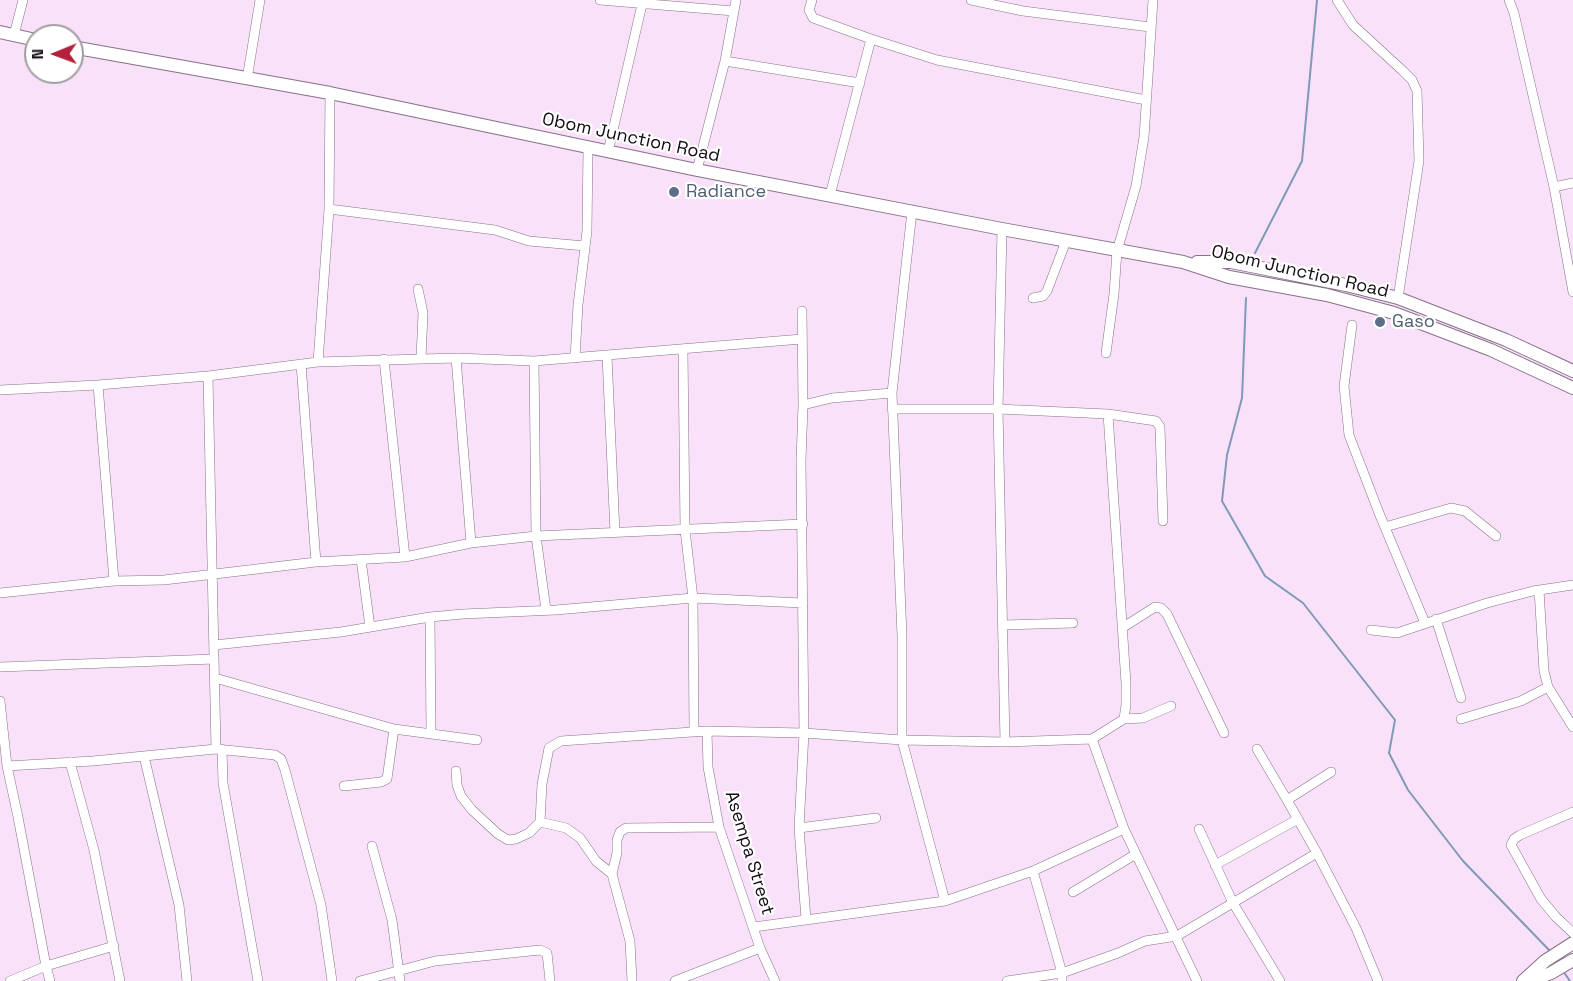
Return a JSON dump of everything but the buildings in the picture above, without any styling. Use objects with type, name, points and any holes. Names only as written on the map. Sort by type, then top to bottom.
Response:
[{"type":"main road","points":[[4,34],[24,38]]},
{"type":"main road","name":"Obom Junction Road","points":[[84,49],[330,93],[697,170],[1183,262],[1229,277],[1327,295],[1394,313],[1491,350],[1573,388]]},
{"type":"main road","name":"Obom Junction Road","points":[[1183,262],[1231,262],[1398,298],[1506,340],[1573,370]]},
{"type":"main road","points":[[1523,981],[1545,961],[1568,946]]},
{"type":"main road","points":[[1531,981],[1571,961]]},
{"type":"street","points":[[4,34],[23,0]]},
{"type":"street","points":[[247,79],[260,0]]},
{"type":"street","points":[[600,0],[734,11]]},
{"type":"street","points":[[697,170],[725,61],[736,0]]},
{"type":"street","points":[[812,0],[809,10],[813,18],[938,60],[1146,100]]},
{"type":"street","points":[[971,0],[1023,11],[1150,27]]},
{"type":"street","points":[[1106,353],[1117,251],[1136,186],[1144,137],[1153,0]]},
{"type":"street","points":[[1337,0],[1353,25],[1412,80],[1417,91],[1419,161],[1398,298]]},
{"type":"street","points":[[1509,0],[1514,12],[1554,187],[1573,292]]},
{"type":"street","points":[[608,152],[643,2]]},
{"type":"street","points":[[830,195],[871,39]]},
{"type":"street","points":[[725,61],[860,83]]},
{"type":"street","points":[[318,362],[329,209],[330,93]]},
{"type":"street","points":[[575,358],[585,246],[588,148]]},
{"type":"street","points":[[1554,187],[1573,183]]},
{"type":"street","points":[[329,209],[495,230],[529,241],[585,246]]},
{"type":"street","points":[[912,211],[892,393],[902,636],[902,740],[945,901]]},
{"type":"street","points":[[1002,229],[998,408],[1005,742]]},
{"type":"street","points":[[1033,297],[1043,296],[1047,291],[1066,241]]},
{"type":"street","points":[[417,289],[423,313],[421,358]]},
{"type":"street","points":[[802,311],[804,733],[798,828],[806,919]]},
{"type":"street","points":[[1352,325],[1344,386],[1349,435],[1425,623]]},
{"type":"street","points":[[0,390],[208,376],[318,362],[421,358],[534,361],[802,339]]},
{"type":"street","points":[[683,349],[685,530],[693,598],[694,732]]},
{"type":"street","points":[[607,356],[615,533]]},
{"type":"street","points":[[456,358],[471,543]]},
{"type":"street","points":[[384,359],[405,557]]},
{"type":"street","points":[[534,361],[536,536],[546,610]]},
{"type":"street","points":[[301,364],[316,562]]},
{"type":"street","points":[[208,376],[214,659],[219,749],[258,981]]},
{"type":"street","points":[[99,385],[114,581]]},
{"type":"street","points":[[803,405],[832,398],[892,393]]},
{"type":"street","points":[[892,409],[998,408],[1108,414],[1156,421],[1160,427],[1163,521]]},
{"type":"street","points":[[1108,414],[1126,683],[1124,719]]},
{"type":"street","points":[[1385,527],[1451,508],[1465,511],[1496,536]]},
{"type":"street","points":[[0,592],[114,581],[164,580],[316,562],[405,557],[471,543],[536,536],[803,524]]},
{"type":"street","points":[[361,559],[370,627]]},
{"type":"street","points":[[1371,630],[1397,633],[1436,619],[1539,590],[1573,585]]},
{"type":"street","points":[[1539,590],[1544,671],[1548,687],[1573,727]]},
{"type":"street","points":[[214,645],[341,632],[430,617],[693,598],[803,603]]},
{"type":"street","points":[[1122,628],[1155,607],[1161,608],[1167,614],[1224,733]]},
{"type":"street","points":[[430,617],[431,732]]},
{"type":"street","points":[[1436,619],[1461,698]]},
{"type":"street","points":[[1003,625],[1073,622]]},
{"type":"street","points":[[0,667],[214,659]]},
{"type":"street","points":[[215,678],[394,729],[431,732],[477,740]]},
{"type":"street","points":[[1461,719],[1521,702],[1548,687]]},
{"type":"street","points":[[0,701],[7,766],[50,981]]},
{"type":"street","points":[[456,771],[461,796],[472,810],[508,840],[529,833],[540,822],[542,784],[549,748],[561,741],[707,731],[804,733],[902,740],[1005,742],[1092,739],[1124,719],[1143,718],[1171,706]]},
{"type":"street","points":[[344,786],[381,782],[387,779],[394,729]]},
{"type":"street","name":"Asempa Street","points":[[707,731],[708,767],[719,827],[760,948],[775,981]]},
{"type":"street","points":[[1092,739],[1124,830],[1197,981]]},
{"type":"street","points":[[1257,748],[1317,853],[1356,928],[1378,981]]},
{"type":"street","points":[[7,766],[219,749],[275,754],[281,759],[285,770],[321,905],[332,981]]},
{"type":"street","points":[[144,756],[179,905],[187,981]]},
{"type":"street","points":[[70,762],[94,850],[120,981]]},
{"type":"street","points":[[1287,800],[1331,772]]},
{"type":"street","points":[[1573,812],[1520,835],[1511,845],[1541,899],[1573,933]]},
{"type":"street","points":[[798,828],[876,818]]},
{"type":"street","points":[[1215,864],[1298,819]]},
{"type":"street","points":[[540,822],[566,828],[580,838],[596,861],[612,874]]},
{"type":"street","points":[[632,981],[630,941],[612,874],[620,832],[626,828],[719,827]]},
{"type":"street","points":[[1199,829],[1233,903],[1280,981]]},
{"type":"street","points":[[754,927],[945,901],[1033,871],[1124,830]]},
{"type":"street","points":[[372,846],[392,920],[400,976]]},
{"type":"street","points":[[1007,981],[1062,977],[1145,941],[1177,936],[1317,853]]},
{"type":"street","points":[[1073,892],[1136,854]]},
{"type":"street","points":[[1033,871],[1062,977]]},
{"type":"street","points":[[10,981],[46,966],[114,946]]},
{"type":"street","points":[[675,981],[760,948]]},
{"type":"street","points":[[360,981],[400,976],[435,962],[540,950],[547,953],[550,981]]},
{"type":"waterway","points":[[1255,253],[1302,161],[1317,0]]},
{"type":"waterway","points":[[1246,298],[1242,398],[1227,455],[1222,501],[1265,576],[1303,603],[1395,720],[1389,753],[1408,790],[1463,861],[1550,951]]},
{"type":"waterway","points":[[1563,971],[1570,981]]},
{"type":"place","name":"Radiance","points":[[674,192]]},
{"type":"place","name":"Gaso","points":[[1380,322]]}]
